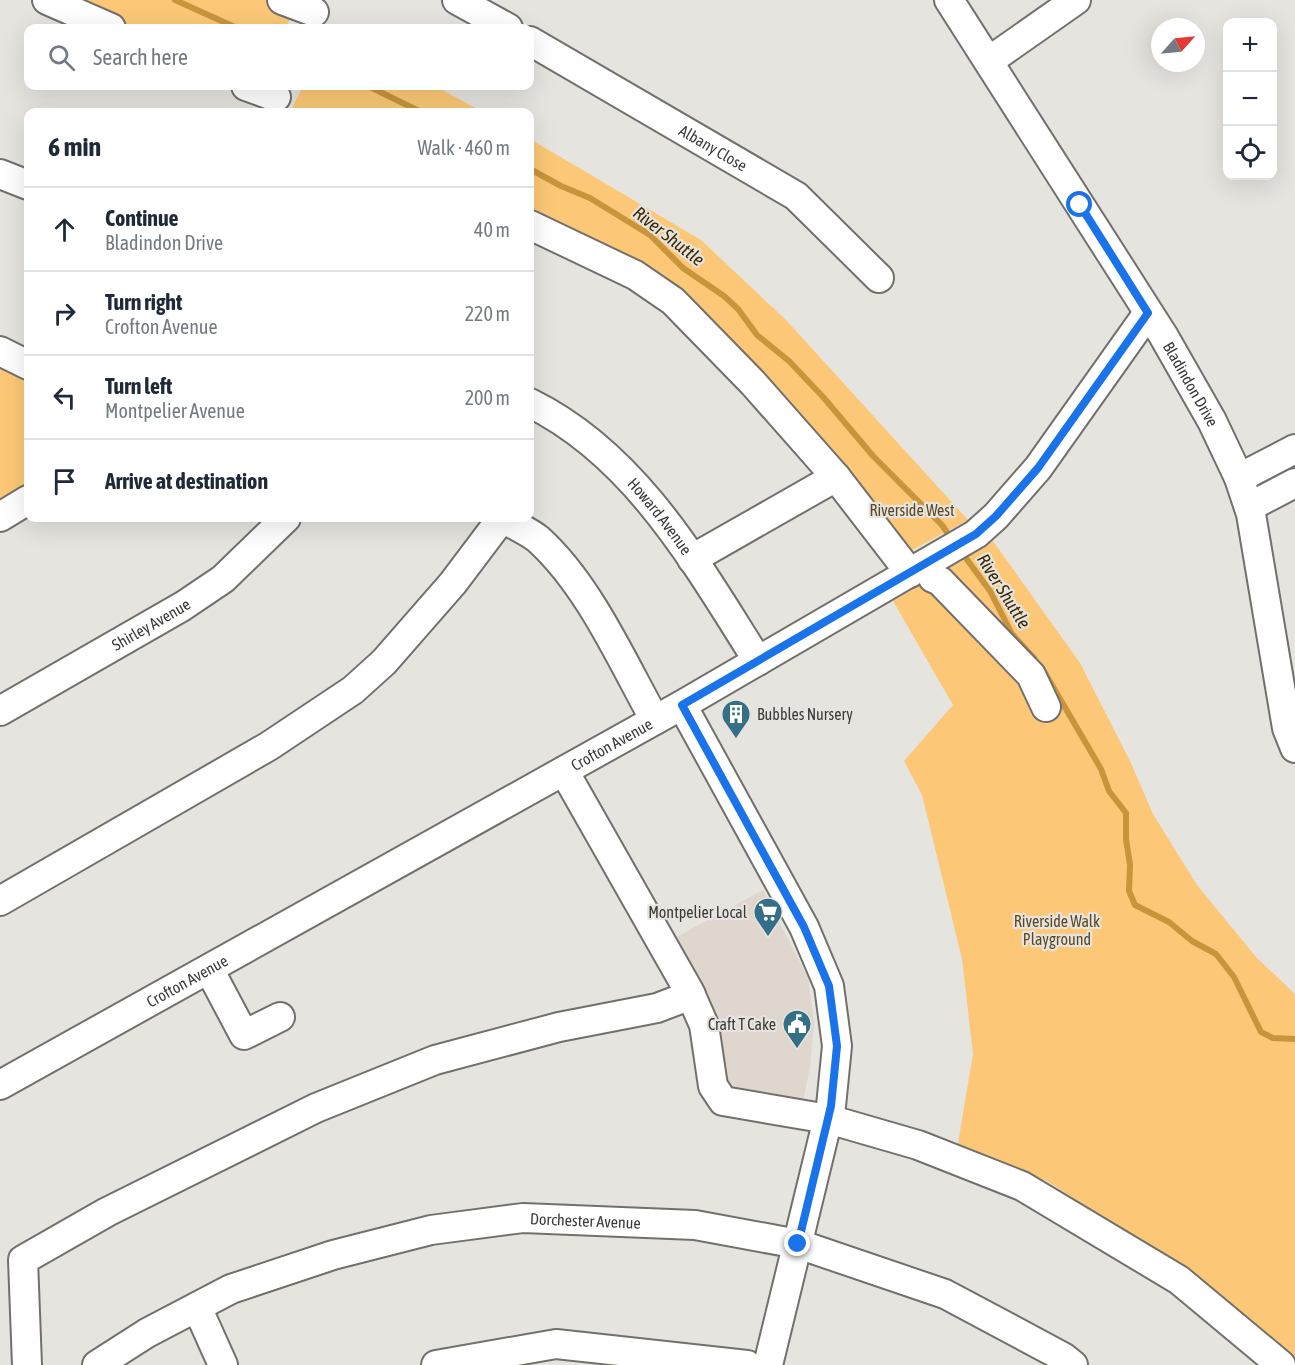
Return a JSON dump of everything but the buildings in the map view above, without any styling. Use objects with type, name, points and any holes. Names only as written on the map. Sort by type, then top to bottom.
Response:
[{"type":"street","points":[[47,0],[102,24]]},
{"type":"street","points":[[282,0],[313,14]]},
{"type":"street","points":[[457,0],[501,24]]},
{"type":"street","name":"Bladindon Drive","points":[[949,0],[1148,313],[1206,411],[1239,478],[1250,507],[1287,728],[1295,748]]},
{"type":"street","points":[[989,61],[1076,0]]},
{"type":"street","name":"Albany Close","points":[[534,43],[796,196],[879,278]]},
{"type":"street","points":[[253,90],[277,103]]},
{"type":"street","points":[[0,174],[24,183]]},
{"type":"street","points":[[534,227],[635,275],[673,301],[753,383],[836,477],[1031,675],[1047,707]]},
{"type":"street","name":"Crofton Avenue","points":[[0,1085],[758,661],[928,572],[957,546],[984,528],[1038,468],[1148,313]]},
{"type":"street","points":[[0,351],[24,363]]},
{"type":"street","name":"Howard Avenue","points":[[534,406],[591,443],[648,498],[692,559],[758,661]]},
{"type":"street","points":[[1239,478],[1295,449]]},
{"type":"street","points":[[692,559],[836,477]]},
{"type":"street","points":[[1250,507],[1295,483]]},
{"type":"street","points":[[0,517],[24,502]]},
{"type":"street","name":"Shirley Avenue","points":[[0,711],[183,606],[224,579],[282,522]]},
{"type":"street","points":[[0,901],[269,746],[353,690],[384,662],[453,584],[498,522]]},
{"type":"street","points":[[508,522],[536,537],[564,565],[591,605],[655,720]]},
{"type":"street","points":[[682,705],[804,927],[829,986],[837,1046],[831,1106],[768,1365]]},
{"type":"street","points":[[564,771],[691,995],[704,1025],[713,1086],[723,1101],[828,1119],[918,1145],[1022,1186],[1179,1280],[1281,1365]]},
{"type":"street","points":[[209,969],[244,1035],[280,1017]]},
{"type":"street","points":[[27,1365],[23,1260],[107,1212],[316,1108],[435,1060],[559,1027],[657,1008],[691,995]]},
{"type":"street","name":"Dorchester Avenue","points":[[97,1365],[147,1334],[231,1289],[333,1255],[431,1230],[523,1218],[695,1225],[798,1244],[945,1294],[1063,1357],[1073,1365]]},
{"type":"street","points":[[197,1307],[223,1365]]},
{"type":"street","points":[[436,1365],[556,1344],[747,1365]]},
{"type":"shaded area","points":[[763,890],[808,978],[814,1023],[810,1066],[801,1113],[728,1100],[726,1066],[720,1029],[671,940]]},
{"type":"green space","points":[[61,0],[274,0],[295,8],[288,24],[118,24]]},
{"type":"green space","points":[[301,90],[442,90],[476,108],[292,108]]},
{"type":"green space","name":"Riverside West","points":[[534,141],[701,240],[786,320],[968,520],[903,555],[739,360],[534,222]]},
{"type":"green space","points":[[0,358],[24,370],[24,496],[0,510]]},
{"type":"green space","name":"Riverside Walk Playground","points":[[993,541],[1080,663],[1130,761],[1153,814],[1197,885],[1256,957],[1295,994],[1295,1365],[1150,1249],[1047,1181],[957,1149],[973,1054],[962,959],[922,795],[904,761],[953,705],[893,601]]},
{"type":"waterway","name":"River Shuttle","points":[[175,0],[228,24]]},
{"type":"waterway","name":"River Shuttle","points":[[376,90],[413,108]]},
{"type":"waterway","name":"River Shuttle","points":[[534,171],[590,198],[650,235],[683,268],[724,296],[738,309],[757,335],[789,361],[824,398],[873,456],[942,525],[952,540]]},
{"type":"waterway","name":"River Shuttle","points":[[960,550],[990,591],[1012,634],[1034,658]]},
{"type":"waterway","name":"River Shuttle","points":[[1042,668],[1101,769],[1109,791],[1126,813],[1126,839],[1130,865],[1129,891],[1135,905],[1169,922],[1192,941],[1216,954],[1234,977],[1261,1032],[1273,1038],[1295,1039]]},
{"type":"place","name":"Bubbles Nursery","points":[[736,740]]},
{"type":"place","name":"Montpelier Local","points":[[768,938]]},
{"type":"place","name":"Craft T Cake","points":[[797,1050]]},
{"type":"route","points":[[798,1244],[831,1106],[837,1046],[829,986],[804,927],[682,705],[976,534],[996,516],[1038,468],[1148,313],[1080,205]]}]
